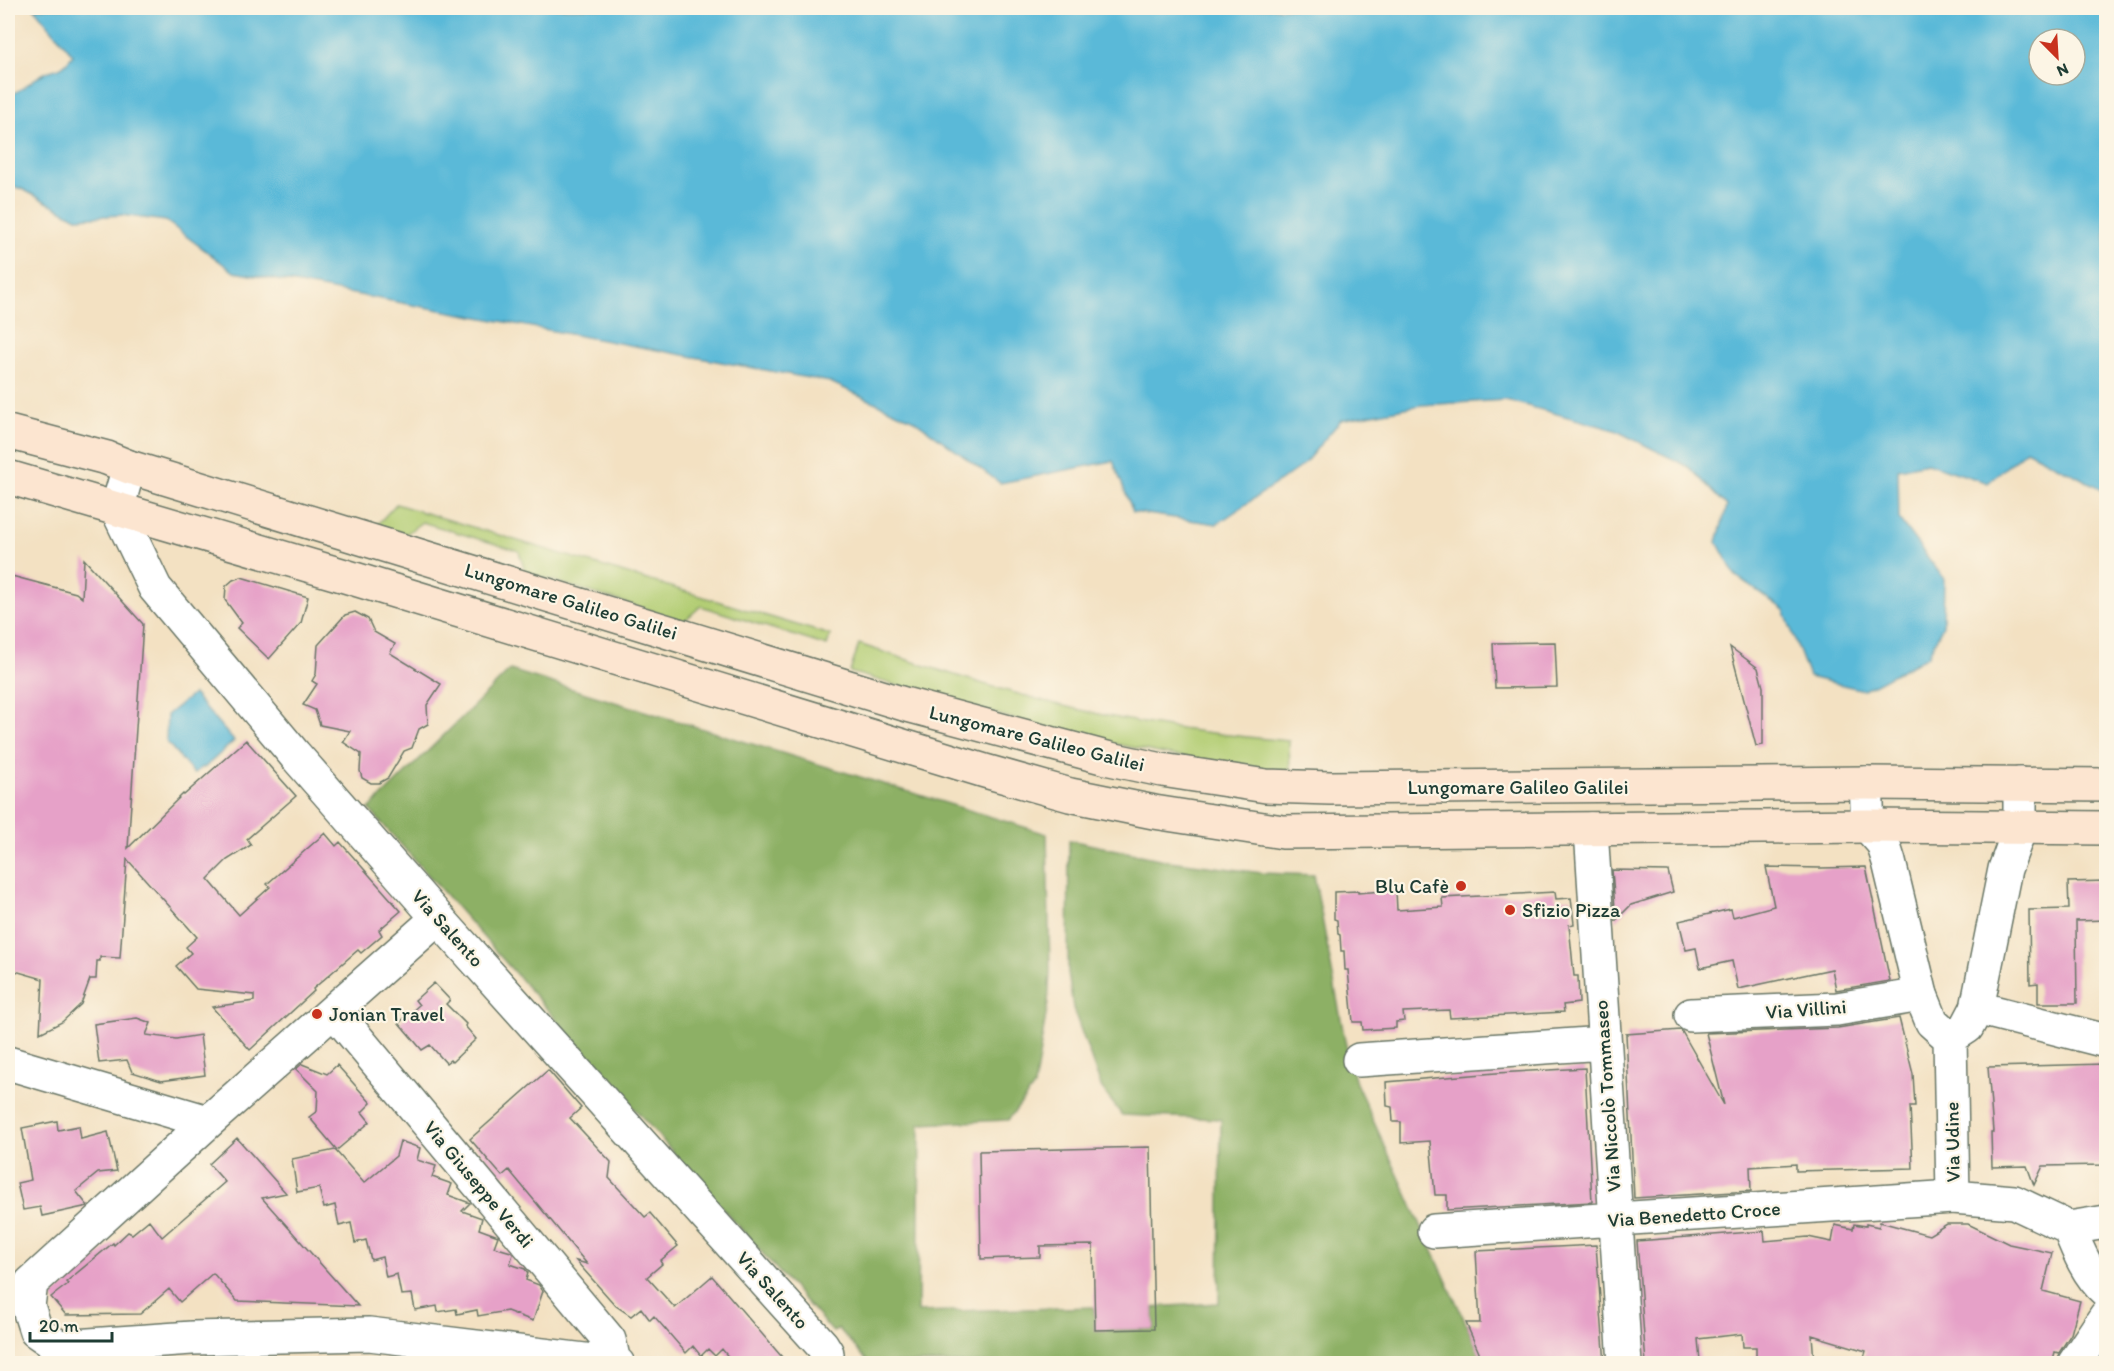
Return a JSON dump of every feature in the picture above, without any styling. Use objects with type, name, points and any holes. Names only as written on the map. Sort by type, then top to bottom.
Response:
[{"type":"main road","name":"Lungomare Galileo Galilei","points":[[8,432],[107,458],[129,467],[904,704],[1121,761],[1218,779],[1297,788],[1866,783],[2106,785]]},
{"type":"main road","name":"Lungomare Galileo Galilei","points":[[8,477],[345,576],[826,724],[1070,795],[1154,812],[1283,832],[1868,826],[2106,828]]},
{"type":"main road","points":[[1590,786],[1591,829]]},
{"type":"street","points":[[117,509],[129,467]]},
{"type":"street","name":"Via Salento","points":[[117,509],[155,588],[295,755],[438,918],[822,1345],[826,1353],[827,1364]]},
{"type":"street","points":[[1866,783],[1868,826],[1882,843],[1889,862],[1921,995],[1932,1022],[1950,1038],[1967,1027],[1977,1008],[2005,869],[2020,828],[2020,784]]},
{"type":"street","name":"Via Niccolò Tommaseo","points":[[1591,829],[1625,1364]]},
{"type":"street","points":[[438,918],[31,1283],[28,1306],[36,1331],[59,1347],[192,1338],[369,1334],[616,1363]]},
{"type":"street","name":"Via Villini","points":[[1691,1016],[1837,1009],[1921,995]]},
{"type":"street","points":[[1977,1008],[2106,1041]]},
{"type":"street","name":"Via Giuseppe Verdi","points":[[333,1011],[609,1340],[616,1363]]},
{"type":"street","name":"Via Udine","points":[[1950,1038],[1953,1197],[2014,1202],[2069,1228]]},
{"type":"street","points":[[1359,1060],[1603,1043]]},
{"type":"street","points":[[8,1063],[208,1122]]},
{"type":"street","name":"Via Benedetto Croce","points":[[1434,1231],[1953,1197]]},
{"type":"street","points":[[2106,1222],[2069,1228],[2081,1256],[2106,1291]]},
{"type":"street","points":[[2074,1364],[2106,1316]]},
{"type":"green space","points":[[396,504],[830,635],[827,646],[701,606],[684,621],[525,572],[519,551],[422,522],[406,534],[375,527]]},
{"type":"green space","points":[[859,644],[987,685],[1085,711],[1182,729],[1289,741],[1290,772],[1164,754],[1066,734],[850,672]]},
{"type":"green space","points":[[510,670],[1047,834],[1050,973],[1048,1003],[1034,1087],[1008,1120],[920,1124],[918,1312],[1094,1307],[1095,1330],[1154,1329],[1154,1307],[1219,1303],[1221,1119],[1122,1115],[1102,1089],[1073,1008],[1068,972],[1069,840],[1169,861],[1262,873],[1314,875],[1345,1041],[1356,1083],[1484,1363],[869,1363],[839,1329],[833,1332],[369,809]]},
{"type":"water","points":[[34,8],[2106,8],[2106,494],[2094,485],[2026,450],[1988,483],[1927,463],[1898,469],[1899,519],[1944,579],[1943,625],[1928,656],[1864,690],[1809,677],[1784,610],[1735,575],[1717,542],[1727,506],[1689,467],[1615,430],[1506,400],[1421,405],[1341,420],[1303,465],[1217,524],[1133,512],[1113,461],[1000,483],[914,420],[830,382],[234,272],[166,221],[121,215],[77,218],[22,189],[8,185],[8,96],[68,61],[73,55]]},
{"type":"water","points":[[193,694],[234,741],[194,774],[166,741],[167,715]]},
{"type":"building","points":[[84,559],[143,624],[128,848],[183,794],[246,740],[296,796],[247,839],[251,845],[227,860],[208,879],[239,915],[270,887],[267,884],[325,833],[336,846],[340,842],[401,911],[379,930],[382,935],[361,953],[358,950],[313,989],[314,991],[250,1050],[212,1007],[254,1001],[254,995],[196,989],[176,966],[191,953],[186,947],[197,937],[127,859],[120,958],[100,957],[100,961],[97,961],[96,979],[90,979],[81,1004],[62,1022],[40,1033],[43,979],[8,969],[8,575],[76,593],[82,598]]},
{"type":"building","points":[[241,577],[308,597],[301,623],[269,659],[237,628],[242,623],[225,600],[226,586]]},
{"type":"building","points":[[355,612],[368,619],[374,632],[395,644],[390,653],[441,684],[427,705],[428,724],[419,729],[412,748],[404,751],[388,778],[379,783],[371,783],[362,778],[361,754],[343,742],[350,731],[320,725],[315,710],[303,705],[317,684],[312,681],[316,674],[318,645],[345,615]]},
{"type":"building","points":[[1555,642],[1557,687],[1495,688],[1493,643]]},
{"type":"building","points":[[1730,647],[1758,668],[1763,687],[1763,745],[1756,746]]},
{"type":"building","points":[[1766,867],[1866,867],[1890,981],[1836,990],[1832,969],[1738,989],[1732,961],[1700,968],[1696,948],[1686,950],[1679,921],[1731,909],[1733,917],[1774,906]]},
{"type":"building","points":[[1612,870],[1668,871],[1673,892],[1631,905],[1616,920]]},
{"type":"building","points":[[2106,881],[2106,920],[2076,921],[2077,1003],[2038,1003],[2038,983],[2030,984],[2029,910],[2069,909],[2068,882]]},
{"type":"building","points":[[1396,890],[1397,910],[1443,907],[1442,898],[1555,892],[1556,899],[1571,898],[1574,924],[1569,925],[1574,976],[1578,976],[1579,1003],[1563,1005],[1564,1012],[1450,1018],[1449,1010],[1403,1012],[1404,1021],[1396,1022],[1396,1028],[1363,1030],[1362,1022],[1353,1022],[1348,970],[1345,970],[1344,951],[1341,951],[1337,920],[1334,919],[1334,892]]},
{"type":"building","points":[[434,983],[450,1000],[446,1004],[466,1024],[465,1026],[476,1039],[452,1062],[450,1060],[446,1063],[430,1045],[422,1050],[399,1023],[419,1005],[415,1000]]},
{"type":"building","points":[[137,1018],[151,1023],[146,1035],[176,1039],[200,1035],[205,1075],[161,1081],[132,1072],[127,1060],[99,1063],[94,1024]]},
{"type":"building","points":[[1899,1018],[1913,1074],[1915,1106],[1910,1106],[1913,1168],[1796,1171],[1796,1164],[1750,1167],[1751,1191],[1634,1198],[1626,1034],[1681,1030],[1724,1105],[1706,1033],[1838,1028]]},
{"type":"building","points":[[302,1064],[327,1074],[337,1065],[371,1103],[362,1112],[370,1122],[337,1150],[309,1117],[317,1111],[318,1091],[296,1069]]},
{"type":"building","points":[[2106,1064],[2106,1165],[2043,1166],[2034,1185],[2027,1166],[1992,1167],[1991,1132],[1993,1132],[1988,1067]]},
{"type":"building","points":[[1585,1068],[1592,1202],[1447,1210],[1447,1195],[1435,1195],[1430,1141],[1401,1143],[1401,1122],[1393,1122],[1392,1107],[1387,1106],[1386,1082]]},
{"type":"building","points":[[548,1070],[581,1108],[570,1118],[611,1162],[609,1178],[645,1217],[650,1213],[678,1246],[660,1261],[662,1264],[647,1277],[675,1308],[712,1276],[788,1364],[734,1364],[722,1349],[715,1356],[708,1349],[701,1356],[693,1346],[686,1353],[654,1316],[650,1320],[641,1308],[631,1316],[616,1306],[576,1261],[587,1264],[509,1170],[502,1176],[470,1139]]},
{"type":"building","points":[[57,1121],[58,1130],[79,1126],[81,1139],[108,1132],[117,1171],[98,1173],[76,1191],[88,1206],[42,1216],[40,1207],[23,1210],[17,1183],[31,1180],[22,1128]]},
{"type":"building","points":[[237,1138],[286,1193],[262,1198],[358,1306],[237,1301],[213,1273],[180,1302],[169,1289],[140,1314],[66,1315],[51,1297],[113,1243],[114,1245],[128,1232],[132,1234],[149,1220],[162,1237],[225,1182],[209,1164]]},
{"type":"building","points":[[400,1141],[420,1148],[417,1160],[436,1166],[432,1177],[452,1184],[448,1195],[470,1203],[462,1211],[482,1218],[479,1229],[498,1236],[494,1247],[511,1252],[513,1254],[510,1264],[525,1269],[528,1273],[526,1280],[539,1285],[543,1291],[533,1321],[507,1311],[478,1316],[477,1310],[457,1314],[456,1309],[438,1312],[437,1306],[415,1310],[412,1294],[401,1295],[397,1274],[386,1277],[382,1257],[371,1260],[366,1240],[355,1243],[351,1223],[339,1226],[335,1205],[324,1208],[319,1188],[297,1192],[292,1159],[335,1150],[364,1183],[396,1156]]},
{"type":"building","points":[[1150,1147],[1154,1329],[1095,1330],[1093,1245],[1040,1246],[1040,1257],[981,1259],[979,1151]]},
{"type":"building","points":[[1880,1222],[1929,1235],[1947,1224],[1968,1224],[2009,1244],[2052,1253],[2043,1291],[2080,1301],[2071,1334],[2059,1353],[2055,1352],[2052,1364],[1862,1364],[1866,1351],[1812,1335],[1814,1361],[1756,1364],[1756,1347],[1743,1347],[1742,1334],[1698,1339],[1700,1361],[1646,1364],[1637,1241],[1764,1231],[1765,1241],[1808,1237],[1832,1242],[1835,1225],[1853,1229],[1854,1224],[1879,1227]]},
{"type":"building","points":[[1596,1245],[1605,1364],[1484,1364],[1466,1323],[1480,1323],[1476,1251]]},
{"type":"place","name":"Blu Cafè","points":[[1461,886]]},
{"type":"place","name":"Sfizio Pizza","points":[[1510,910]]},
{"type":"place","name":"Jonian Travel","points":[[317,1014]]}]
